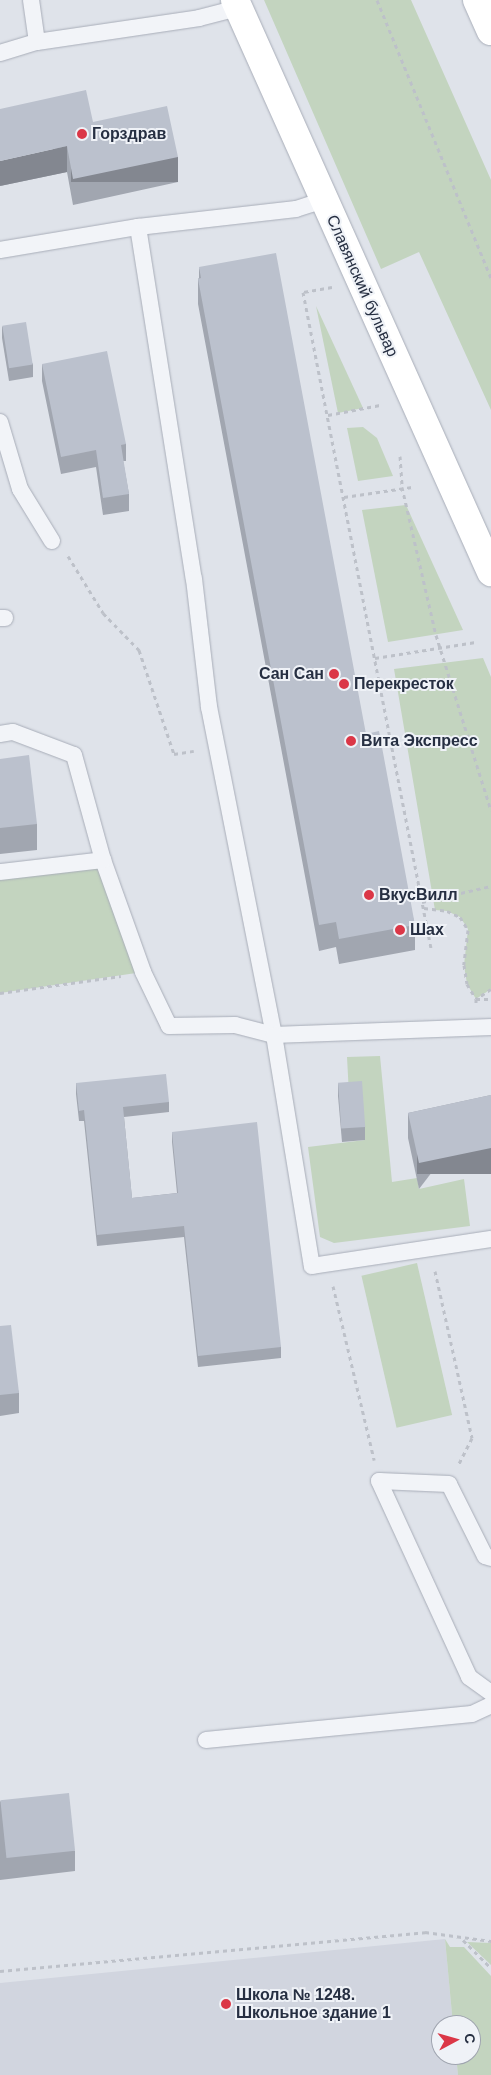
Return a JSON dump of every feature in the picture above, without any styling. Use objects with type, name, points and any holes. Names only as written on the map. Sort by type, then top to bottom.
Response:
[{"type":"street","points":[[478,0],[491,31]]},
{"type":"street","name":"Славянский бульвар","points":[[237,4],[323,200],[491,572]]},
{"type":"lane","points":[[31,0],[37,42]]},
{"type":"lane","points":[[0,53],[37,42],[199,18],[237,4]]},
{"type":"lane","points":[[0,250],[138,226],[296,209],[323,200]]},
{"type":"lane","points":[[138,226],[217,748],[274,1035],[312,1266],[491,1239]]},
{"type":"lane","points":[[0,422],[20,489],[52,541]]},
{"type":"lane","points":[[0,734],[13,732],[74,756],[103,860],[143,972],[169,1026],[235,1025],[274,1035],[484,1027]]},
{"type":"lane","points":[[0,872],[103,860]]},
{"type":"lane","points":[[491,1558],[485,1556],[449,1484],[379,1481],[469,1677],[491,1693]]},
{"type":"lane","points":[[206,1740],[472,1714],[491,1705]]},
{"type":"path","points":[[377,0],[491,278]]},
{"type":"path","points":[[332,287],[304,292],[431,948]]},
{"type":"path","points":[[328,415],[380,405]]},
{"type":"path","points":[[400,456],[402,487],[439,647],[491,811]]},
{"type":"path","points":[[344,497],[412,486]]},
{"type":"path","points":[[52,541],[71,559],[103,613],[139,650],[174,754],[217,748]]},
{"type":"path","points":[[375,658],[476,642]]},
{"type":"path","points":[[422,902],[491,886]]},
{"type":"path","points":[[424,908],[447,911],[460,918],[468,930],[464,964],[467,984],[476,999],[484,1027]]},
{"type":"path","points":[[0,993],[143,972]]},
{"type":"path","points":[[476,999],[491,990]]},
{"type":"path","points":[[476,999],[491,999]]},
{"type":"path","points":[[430,1248],[472,1438],[449,1484]]},
{"type":"path","points":[[327,1264],[379,1481]]},
{"type":"path","points":[[0,1971],[425,1932],[463,1940],[491,1941]]},
{"type":"path","points":[[463,1940],[491,1968]]},
{"type":"shaded area","name":"Школа № 1248. Школьное здание 1","points":[[445,1939],[452,2015],[431,2015],[431,2065],[457,2065],[458,2075],[0,2075],[0,1983]]},
{"type":"green space","points":[[264,0],[411,0],[491,180],[491,410],[419,252],[381,269]]},
{"type":"green space","points":[[316,306],[363,408],[338,413]]},
{"type":"green space","points":[[363,427],[377,438],[393,476],[358,481],[347,428]]},
{"type":"green space","points":[[406,505],[463,630],[388,642],[362,510]]},
{"type":"green space","points":[[483,658],[491,677],[491,989],[476,999],[467,984],[464,965],[468,929],[460,917],[447,911],[435,910],[394,669]]},
{"type":"green space","points":[[103,860],[143,972],[0,993],[0,872]]},
{"type":"green space","points":[[380,1056],[392,1182],[417,1178],[419,1189],[464,1179],[470,1226],[334,1243],[320,1237],[308,1147],[365,1140],[349,1095],[347,1057]]},
{"type":"green space","points":[[417,1263],[452,1415],[397,1428],[361,1276]]},
{"type":"green space","points":[[445,1939],[450,1947],[464,1947],[491,1976],[491,2075],[458,2075],[457,2065],[481,2065],[481,2015],[452,2015]]},
{"type":"green space","points":[[467,1942],[491,1943],[491,1965]]},
{"type":"building","points":[[86,90],[93,122],[167,106],[178,157],[73,179],[67,146],[0,161],[0,109]]},
{"type":"building","points":[[276,253],[366,734],[379,731],[415,925],[339,939],[336,922],[319,925],[198,279],[201,278],[199,267]]},
{"type":"building","points":[[26,322],[33,364],[9,368],[2,326]]},
{"type":"building","points":[[107,351],[126,444],[121,445],[129,494],[103,498],[96,450],[61,457],[42,364]]},
{"type":"building","points":[[29,755],[37,824],[0,828],[0,759]]},
{"type":"building","points":[[166,1074],[169,1102],[123,1107],[132,1198],[178,1193],[172,1132],[257,1122],[281,1347],[198,1356],[184,1226],[97,1235],[84,1110],[79,1111],[76,1083]]},
{"type":"building","points":[[362,1081],[365,1127],[341,1129],[338,1083]]},
{"type":"building","points":[[491,1095],[491,1148],[419,1163],[408,1113]]},
{"type":"building","points":[[11,1325],[19,1393],[0,1395],[0,1326]]},
{"type":"building","points":[[69,1793],[75,1851],[6,1858],[0,1800]]},
{"type":"place","name":"Горздрав","points":[[82,134]]},
{"type":"place","name":"Сан Сан","points":[[334,674]]},
{"type":"place","name":"Перекресток","points":[[344,684]]},
{"type":"place","name":"Вита Экспресс","points":[[351,741]]},
{"type":"place","name":"ВкусВилл","points":[[369,895]]},
{"type":"place","name":"Шах","points":[[400,930]]},
{"type":"place","name":"Школа № 1248. Школьное здание 1","points":[[226,2004]]}]
